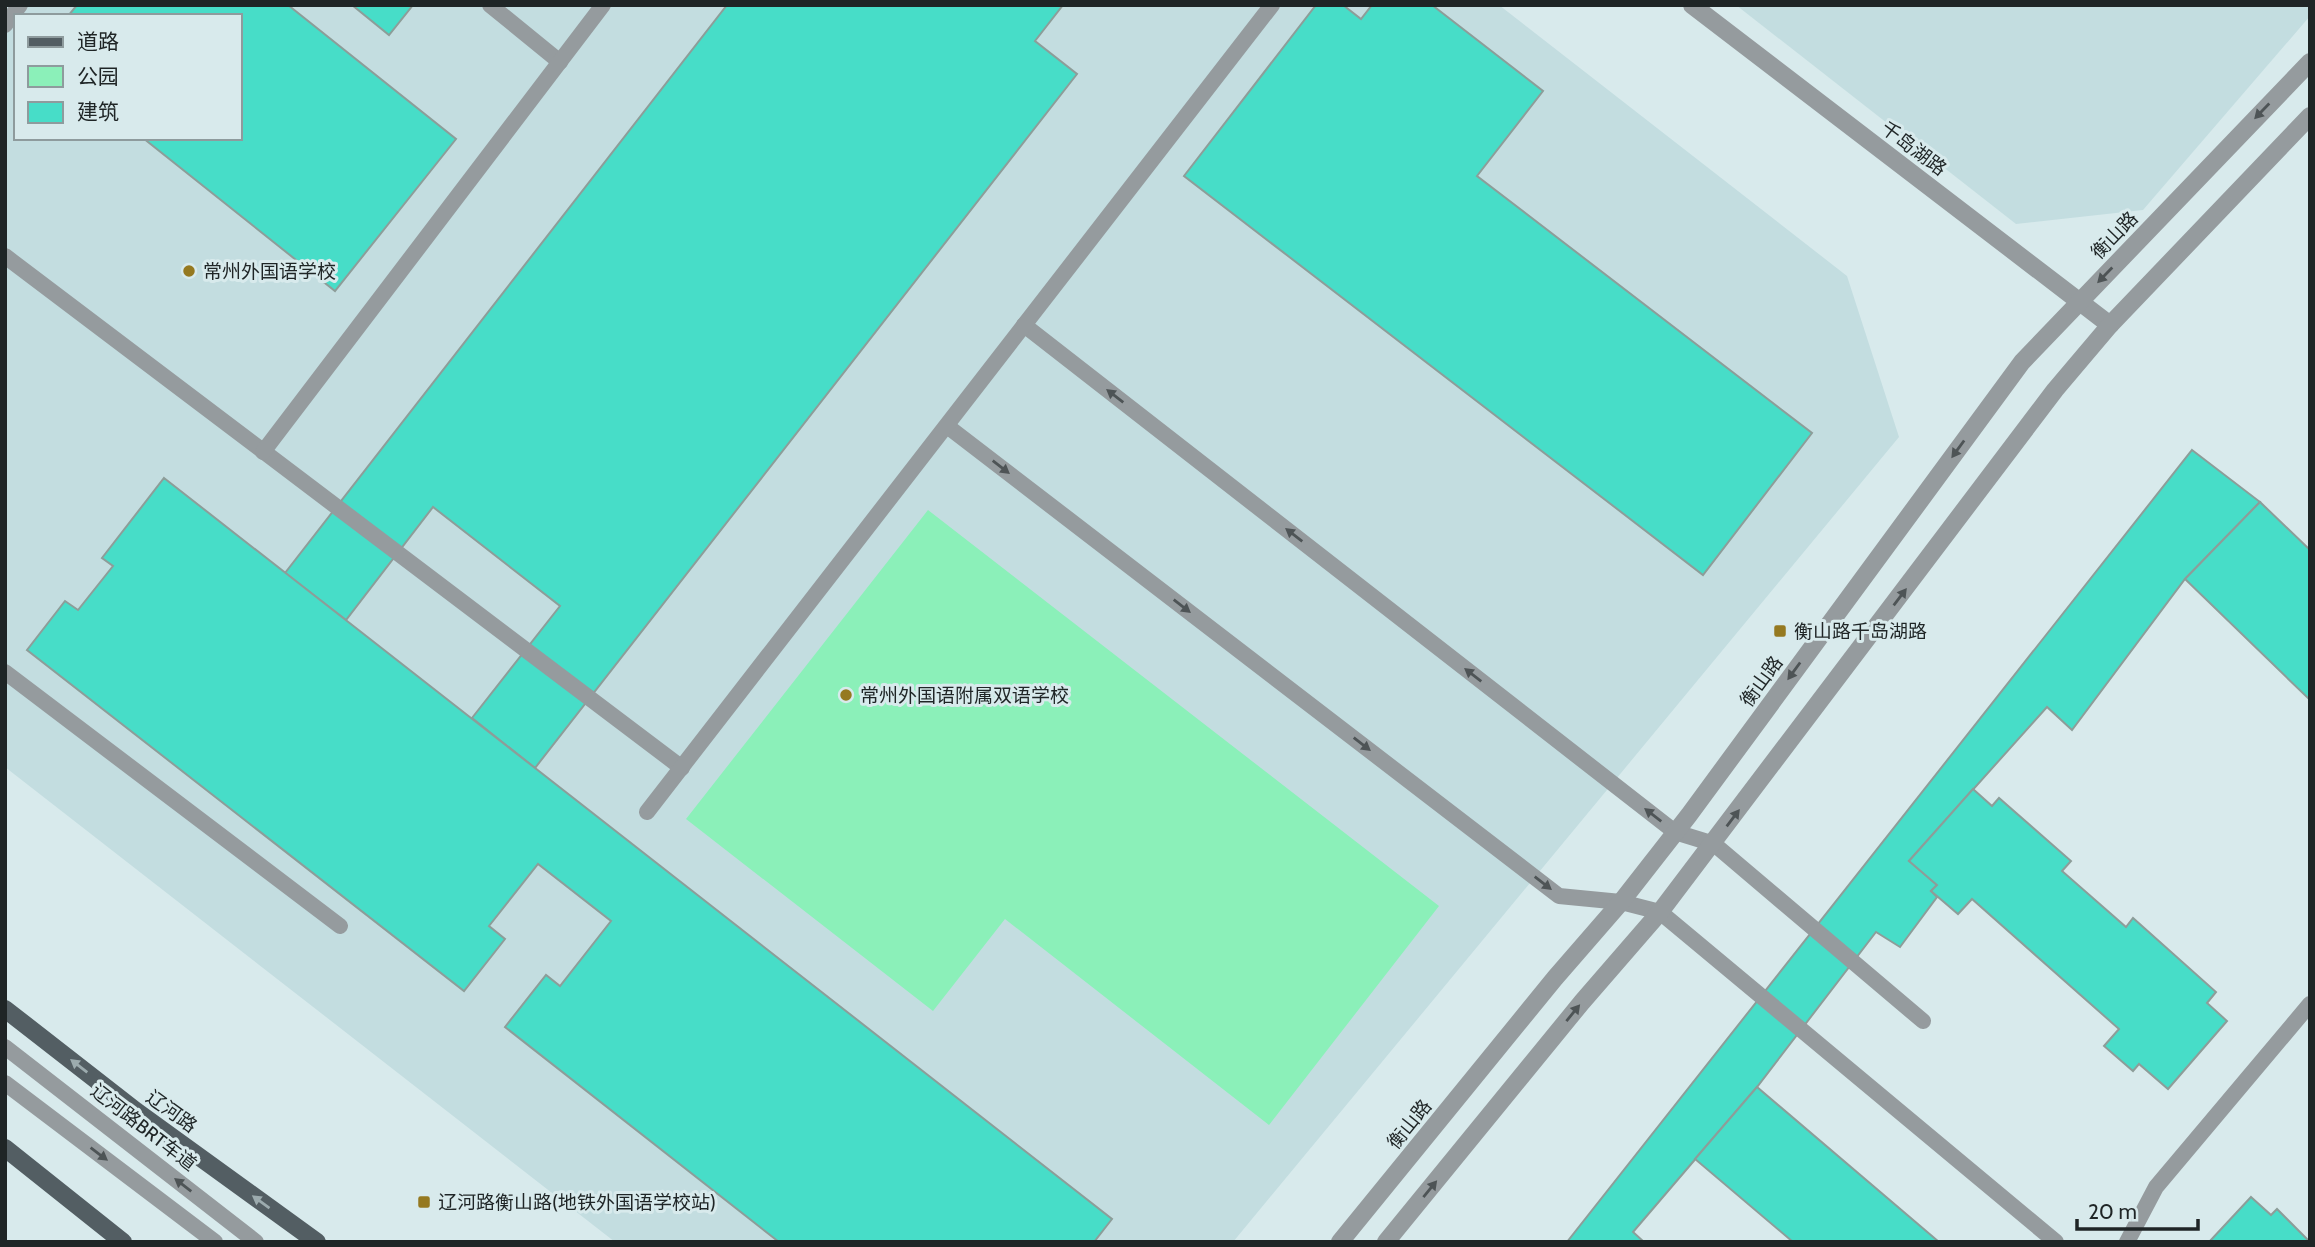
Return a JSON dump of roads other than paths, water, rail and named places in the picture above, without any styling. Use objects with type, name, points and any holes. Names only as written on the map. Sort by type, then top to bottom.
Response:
[{"type":"main road","name":"辽河路","points":[[5,1009],[136,1111],[317,1242]]},
{"type":"main road","points":[[5,1148],[122,1242]]},
{"type":"street","name":"千岛湖路","points":[[1692,5],[2109,325]]},
{"type":"street","name":"衡山路","points":[[1340,1242],[1555,978],[1621,902],[2022,362],[2310,62]]},
{"type":"street","points":[[1386,1242],[1714,844],[2056,390],[2109,325],[2310,116]]},
{"type":"lane","points":[[5,25],[20,5]]},
{"type":"lane","points":[[490,5],[560,62]]},
{"type":"lane","points":[[263,452],[603,5]]},
{"type":"lane","points":[[647,812],[1272,5]]},
{"type":"lane","points":[[5,256],[682,768]]},
{"type":"lane","points":[[1024,325],[1675,832],[1714,844],[1923,1021]]},
{"type":"lane","points":[[947,426],[1559,896],[1621,902],[1660,912],[2056,1242]]},
{"type":"lane","points":[[5,672],[340,926]]},
{"type":"lane","points":[[2127,1242],[2156,1187],[2310,1004]]},
{"type":"lane","name":"辽河路BRT车道","points":[[5,1047],[256,1242]]},
{"type":"lane","points":[[5,1083],[215,1242]]},
{"type":"place","name":"常州外国语学校","points":[[189,271]]},
{"type":"place","name":"衡山路千岛湖路","points":[[1780,631]]},
{"type":"place","name":"常州外国语附属双语学校","points":[[846,695]]},
{"type":"place","name":"辽河路衡山路(地铁外国语学校站)","points":[[424,1202]]}]
